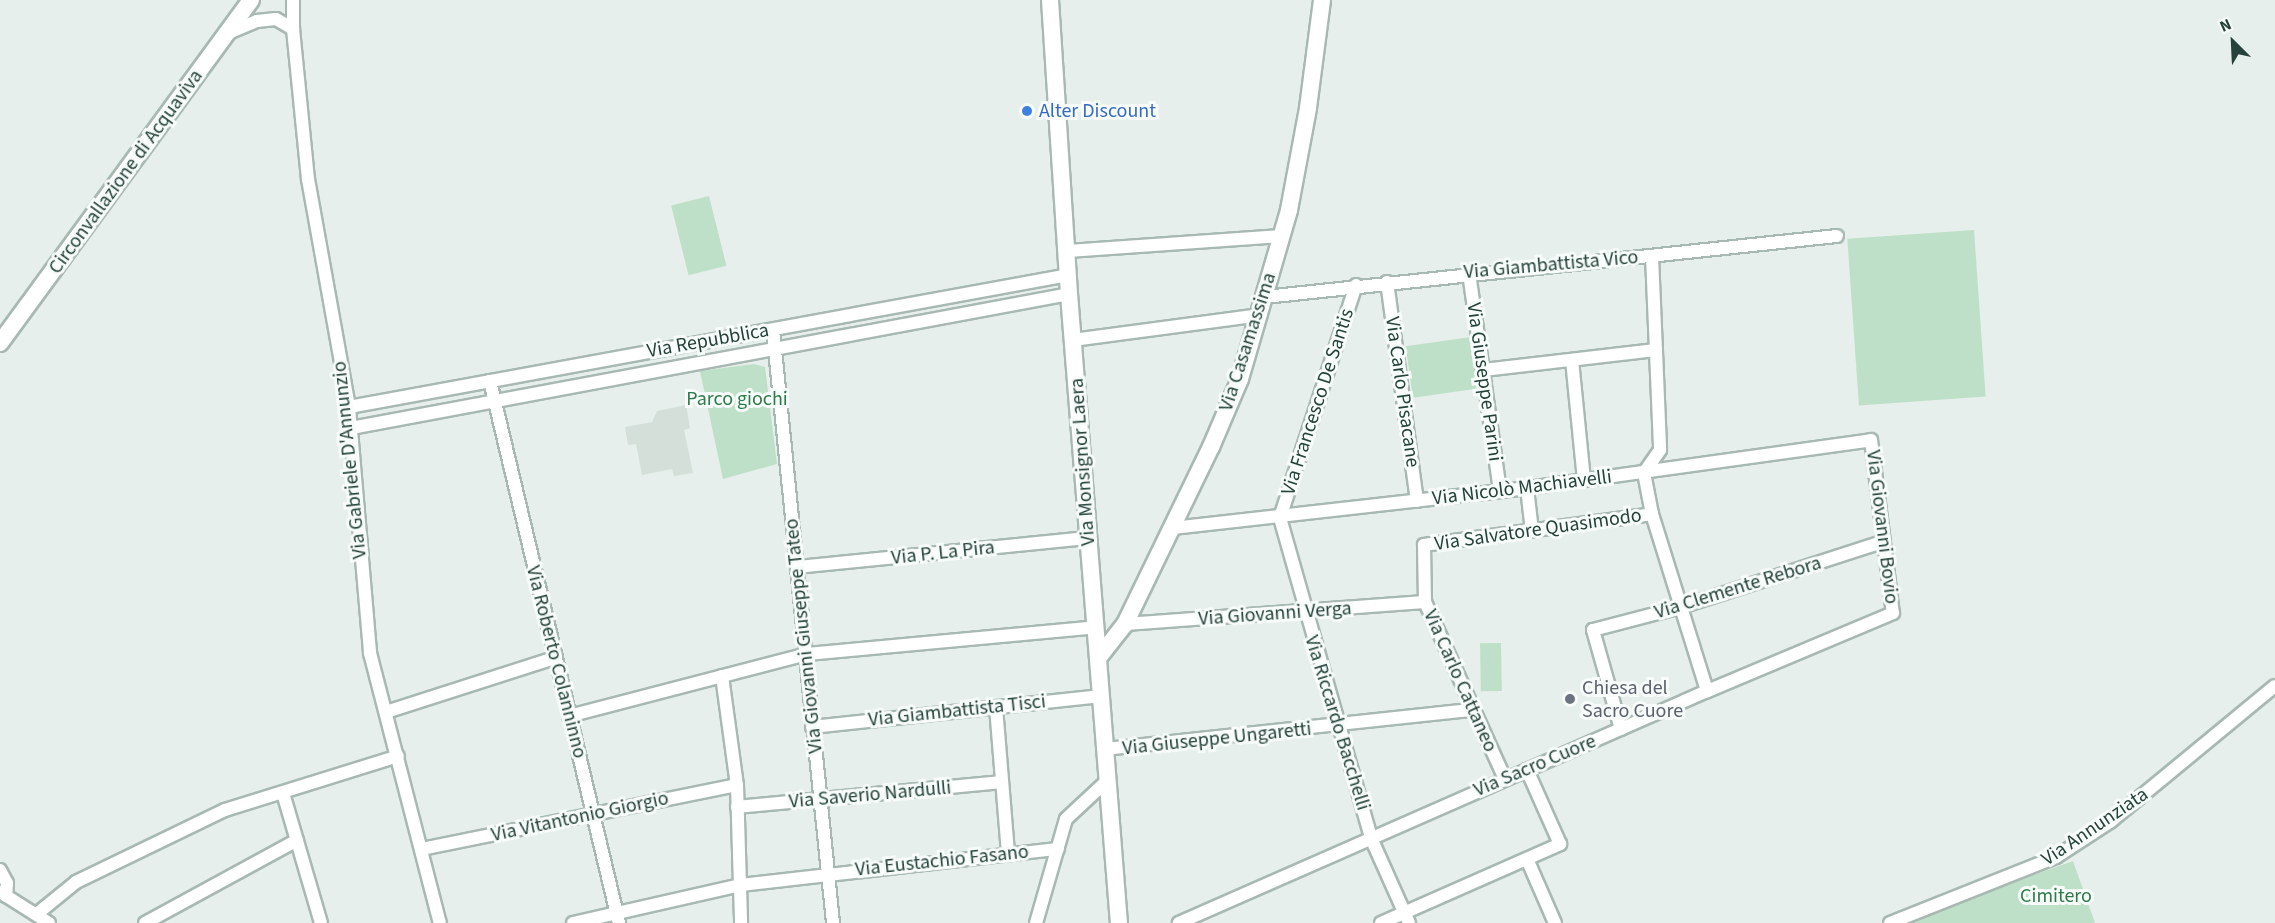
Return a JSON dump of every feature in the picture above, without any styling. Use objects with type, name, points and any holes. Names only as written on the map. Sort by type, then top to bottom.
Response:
[{"type":"street","name":"Circonvallazione di Acquaviva","points":[[0,343],[251,0]]},
{"type":"street","name":"Via Gabriele D'Annunzio","points":[[292,0],[308,179],[349,407],[364,616],[440,923]]},
{"type":"street","name":"Via Monsignor Laera","points":[[1050,0],[1069,294],[1119,923]]},
{"type":"street","name":"Via Casamassima","points":[[1099,657],[1125,624],[1240,379],[1282,236],[1308,108],[1322,0]]},
{"type":"street","points":[[225,34],[257,21],[276,19],[294,29]]},
{"type":"street","points":[[1066,251],[1282,236]]},
{"type":"street","name":"Via Giambattista Vico","points":[[1265,297],[1356,285],[1837,236]]},
{"type":"street","points":[[1652,256],[1660,450],[1644,473],[1652,514],[1707,691]]},
{"type":"street","name":"Via Giuseppe Parini","points":[[1469,273],[1500,491]]},
{"type":"street","name":"Via Repubblica","points":[[349,407],[1068,275]]},
{"type":"street","name":"Via Carlo Pisacane","points":[[1387,282],[1417,501]]},
{"type":"street","name":"Via Francesco De Santis","points":[[1280,518],[1356,285]]},
{"type":"street","name":"Via Repubblica","points":[[351,428],[1069,294]]},
{"type":"street","points":[[1073,340],[1260,315]]},
{"type":"street","name":"Via Giovanni Giuseppe Tateo","points":[[773,330],[833,923]]},
{"type":"street","points":[[1483,370],[1656,350]]},
{"type":"street","points":[[1572,360],[1584,480]]},
{"type":"street","name":"Via Roberto Colanninno","points":[[490,381],[554,658],[618,918]]},
{"type":"street","name":"Via Nicolò Machiavelli","points":[[1172,528],[1280,518],[1527,488],[1871,440]]},
{"type":"street","name":"Via Giovanni Bovio","points":[[1871,440],[1882,542],[1893,613]]},
{"type":"street","points":[[1527,488],[1532,531]]},
{"type":"street","name":"Via Salvatore Quasimodo","points":[[1424,545],[1652,514]]},
{"type":"street","name":"Via Riccardo Bacchelli","points":[[1280,518],[1304,612],[1371,838],[1406,918]]},
{"type":"street","name":"Via P. La Pira","points":[[797,567],[1089,538]]},
{"type":"street","name":"Via Clemente Rebora","points":[[1621,729],[1593,630],[1681,607],[1882,542]]},
{"type":"street","name":"Via Carlo Cattaneo","points":[[1424,545],[1425,602],[1471,710],[1505,779]]},
{"type":"street","name":"Via Giovanni Verga","points":[[1125,624],[1425,602]]},
{"type":"street","name":"Via Sacro Cuore","points":[[1179,923],[1707,691],[1893,613]]},
{"type":"street","points":[[569,716],[807,654],[1096,627]]},
{"type":"street","points":[[386,712],[554,658]]},
{"type":"street","points":[[722,676],[737,785],[741,923]]},
{"type":"street","name":"Via Annunziata","points":[[1890,923],[1905,920],[2056,857],[2112,821],[2275,686]]},
{"type":"street","name":"Via Giambattista Tisci","points":[[812,727],[1101,696]]},
{"type":"street","points":[[996,707],[1008,854]]},
{"type":"street","name":"Via Giuseppe Ungaretti","points":[[1106,749],[1337,727],[1471,710]]},
{"type":"street","points":[[38,913],[76,882],[225,810],[398,756]]},
{"type":"street","points":[[1381,923],[1406,918],[1560,844],[1527,770]]},
{"type":"street","points":[[1036,923],[1066,819],[1108,780]]},
{"type":"street","name":"Via Saverio Nardulli","points":[[737,807],[820,801],[1002,782]]},
{"type":"street","name":"Via Vitantonio Giorgio","points":[[423,849],[737,785]]},
{"type":"street","points":[[283,793],[321,923]]},
{"type":"street","points":[[145,923],[297,840]]},
{"type":"street","name":"Via Eustachio Fasano","points":[[573,923],[618,918],[740,885],[827,873],[1058,849]]},
{"type":"street","points":[[1527,859],[1555,923]]},
{"type":"street","points":[[0,870],[7,883],[3,894],[38,913],[49,923]]},
{"type":"shaded area","points":[[686,405],[690,428],[684,430],[693,473],[674,476],[672,469],[642,475],[636,444],[628,445],[625,427],[652,422],[657,411]]},
{"type":"green space","points":[[709,196],[726,266],[689,275],[671,205]]},
{"type":"green space","points":[[1974,230],[1986,397],[1859,405],[1847,239]]},
{"type":"green space","points":[[1478,336],[1485,387],[1413,398],[1406,346]]},
{"type":"green space","name":"Parco giochi","points":[[754,364],[765,367],[777,464],[723,479],[700,371]]},
{"type":"green space","points":[[1480,643],[1501,643],[1502,691],[1481,691]]},
{"type":"green space","name":"Cimitero","points":[[2073,861],[2095,923],[1911,923],[1910,920]]},
{"type":"place","name":"Alter Discount","points":[[1027,111]]},
{"type":"place","name":"Chiesa del Sacro Cuore","points":[[1570,699]]}]
